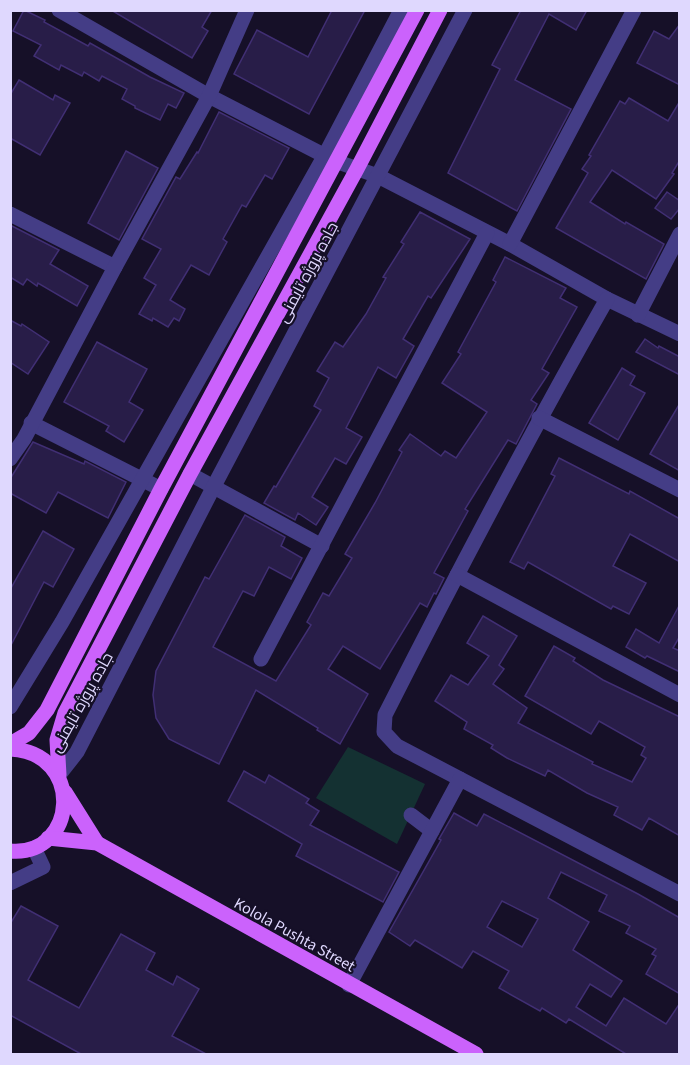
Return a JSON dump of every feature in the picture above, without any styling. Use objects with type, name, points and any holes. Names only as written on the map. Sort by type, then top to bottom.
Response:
[{"type":"main road","name":"جاده پروژه تایمنی","points":[[10,747],[29,733],[47,710],[330,158],[417,10]]},
{"type":"main road","name":"جاده پروژه تایمنی","points":[[59,775],[57,740],[65,713],[190,474],[357,169],[440,10]]},
{"type":"main road","points":[[10,747],[34,753],[48,762],[59,775],[65,791],[97,843]]},
{"type":"main road","points":[[10,851],[17,852],[34,848],[48,838],[59,825],[65,809],[65,791]]},
{"type":"main road","points":[[48,838],[97,843]]},
{"type":"main road","name":"Kolola Pushta Street","points":[[97,843],[476,1054]]},
{"type":"street","points":[[59,10],[209,96],[330,158],[378,176],[510,244],[607,299],[680,334]]},
{"type":"street","points":[[10,459],[17,436],[31,423],[209,96],[248,10]]},
{"type":"street","name":"جاده پروژه تایمنی","points":[[10,707],[62,622],[141,479],[330,158],[401,10]]},
{"type":"street","name":"جاده پروژه تایمنی","points":[[59,775],[77,752],[214,486],[465,10]]},
{"type":"street","points":[[510,244],[634,10]]},
{"type":"street","points":[[10,214],[115,267]]},
{"type":"street","points":[[261,659],[487,233]]},
{"type":"street","points":[[638,315],[680,234]]},
{"type":"street","points":[[607,299],[539,418],[457,575],[385,715],[384,732],[397,746],[680,894]]},
{"type":"street","points":[[539,418],[680,490]]},
{"type":"street","points":[[31,423],[161,489]]},
{"type":"street","points":[[190,474],[322,546]]},
{"type":"street","points":[[457,575],[680,695]]},
{"type":"street","points":[[349,985],[460,779]]},
{"type":"street","points":[[411,815],[432,831]]},
{"type":"street","points":[[10,883],[43,867],[34,848]]},
{"type":"green space","points":[[348,747],[425,784],[397,844],[316,798]]},
{"type":"building","points":[[24,10],[88,46],[90,43],[150,77],[184,93],[176,108],[168,104],[160,120],[122,99],[127,89],[102,76],[99,81],[84,72],[82,76],[61,65],[59,70],[34,56],[41,45],[13,31]]},
{"type":"building","points":[[111,10],[212,10],[202,27],[208,31],[192,58]]},
{"type":"building","points":[[332,10],[365,10],[309,114],[234,74],[257,30],[308,57]]},
{"type":"building","points":[[521,10],[587,10],[576,30],[549,14],[515,80],[571,109],[517,211],[448,173],[500,69],[492,65]]},
{"type":"building","points":[[680,24],[680,85],[637,63],[654,31],[669,39]]},
{"type":"building","points":[[19,80],[53,100],[55,95],[70,103],[40,155],[10,138],[10,95]]},
{"type":"building","points":[[629,98],[668,121],[680,101],[680,160],[672,173],[674,174],[656,199],[612,170],[590,202],[625,224],[626,222],[664,244],[646,279],[556,228],[588,173],[582,169],[591,156],[589,155],[620,101],[625,104]]},
{"type":"building","points":[[219,112],[289,148],[272,179],[265,175],[246,207],[242,205],[223,239],[227,242],[209,275],[191,265],[170,300],[185,309],[179,321],[174,318],[168,327],[153,318],[152,321],[139,314],[156,285],[144,278],[161,249],[142,239],[176,177],[180,179],[198,153]]},
{"type":"building","points":[[126,151],[158,168],[119,240],[88,223]]},
{"type":"building","points":[[667,192],[680,201],[680,208],[671,219],[655,208]]},
{"type":"building","points":[[420,212],[470,239],[431,298],[428,296],[403,339],[414,346],[396,378],[378,367],[346,428],[362,437],[346,464],[335,458],[312,497],[328,507],[316,525],[298,513],[295,520],[264,503],[274,486],[276,487],[321,410],[314,406],[329,378],[317,371],[335,342],[343,347],[366,314],[386,278],[383,277],[404,244],[401,242]]},
{"type":"building","points":[[10,225],[59,250],[50,264],[88,286],[77,306],[38,283],[37,286],[27,279],[23,285],[10,277]]},
{"type":"building","points":[[505,257],[566,288],[560,298],[577,307],[542,369],[549,373],[531,400],[537,404],[516,444],[508,440],[465,509],[468,511],[434,573],[444,578],[436,594],[434,593],[427,607],[420,603],[380,669],[343,646],[328,669],[368,694],[340,744],[256,690],[219,764],[169,739],[156,718],[153,695],[156,671],[205,577],[209,579],[245,515],[285,537],[281,546],[302,558],[291,579],[269,567],[254,596],[243,591],[213,647],[276,681],[311,625],[307,622],[323,593],[329,596],[352,558],[345,554],[375,503],[402,452],[399,450],[410,434],[441,456],[445,451],[456,458],[487,412],[442,383],[461,354],[458,352],[496,282],[493,280]]},
{"type":"building","points":[[10,320],[21,326],[22,324],[49,342],[28,374],[10,362]]},
{"type":"building","points":[[645,339],[658,348],[659,346],[680,357],[680,375],[636,352]]},
{"type":"building","points":[[97,342],[147,369],[129,402],[143,410],[124,442],[106,431],[109,426],[64,402]]},
{"type":"building","points":[[622,368],[635,376],[630,385],[645,393],[618,440],[589,423]]},
{"type":"building","points":[[680,403],[680,471],[650,454]]},
{"type":"building","points":[[33,442],[84,464],[85,461],[126,482],[108,518],[58,492],[46,513],[10,493],[10,479]]},
{"type":"building","points":[[559,458],[629,494],[630,491],[680,519],[680,562],[630,534],[613,566],[646,583],[629,614],[613,606],[611,609],[528,562],[524,569],[510,562],[555,476],[551,474]]},
{"type":"building","points":[[43,531],[74,549],[53,587],[44,582],[10,647],[10,590]]},
{"type":"building","points":[[680,604],[680,636],[673,648],[680,651],[680,672],[647,656],[645,658],[626,647],[636,629],[659,643]]},
{"type":"building","points":[[483,616],[517,636],[499,665],[504,669],[493,684],[527,708],[518,723],[593,762],[592,764],[632,782],[646,758],[641,755],[645,747],[599,721],[591,734],[525,696],[554,646],[575,658],[573,661],[603,680],[680,717],[680,836],[649,818],[642,830],[614,815],[618,807],[587,793],[548,770],[545,776],[507,758],[491,748],[493,745],[464,729],[467,722],[435,701],[451,675],[468,685],[489,656],[467,643]]},
{"type":"building","points":[[244,771],[265,783],[269,775],[309,799],[306,803],[319,811],[310,825],[399,872],[383,902],[296,856],[302,844],[228,801]]},
{"type":"building","points":[[454,813],[477,826],[484,814],[680,918],[680,994],[646,974],[656,956],[652,954],[656,949],[626,933],[630,926],[599,911],[607,895],[561,872],[548,898],[589,922],[573,950],[622,981],[611,997],[590,984],[576,1007],[606,1026],[624,998],[666,1024],[680,1003],[680,1054],[626,1054],[569,1019],[566,1023],[542,1008],[540,1011],[499,988],[509,971],[473,951],[462,968],[415,940],[410,946],[389,932],[441,840],[439,839]],"holes":[[[502,901],[538,919],[522,947],[487,927]]]},
{"type":"building","points":[[21,906],[58,926],[28,980],[79,1008],[121,934],[155,953],[146,970],[173,985],[177,976],[199,989],[172,1036],[206,1054],[81,1054],[10,1015],[10,924]]}]
